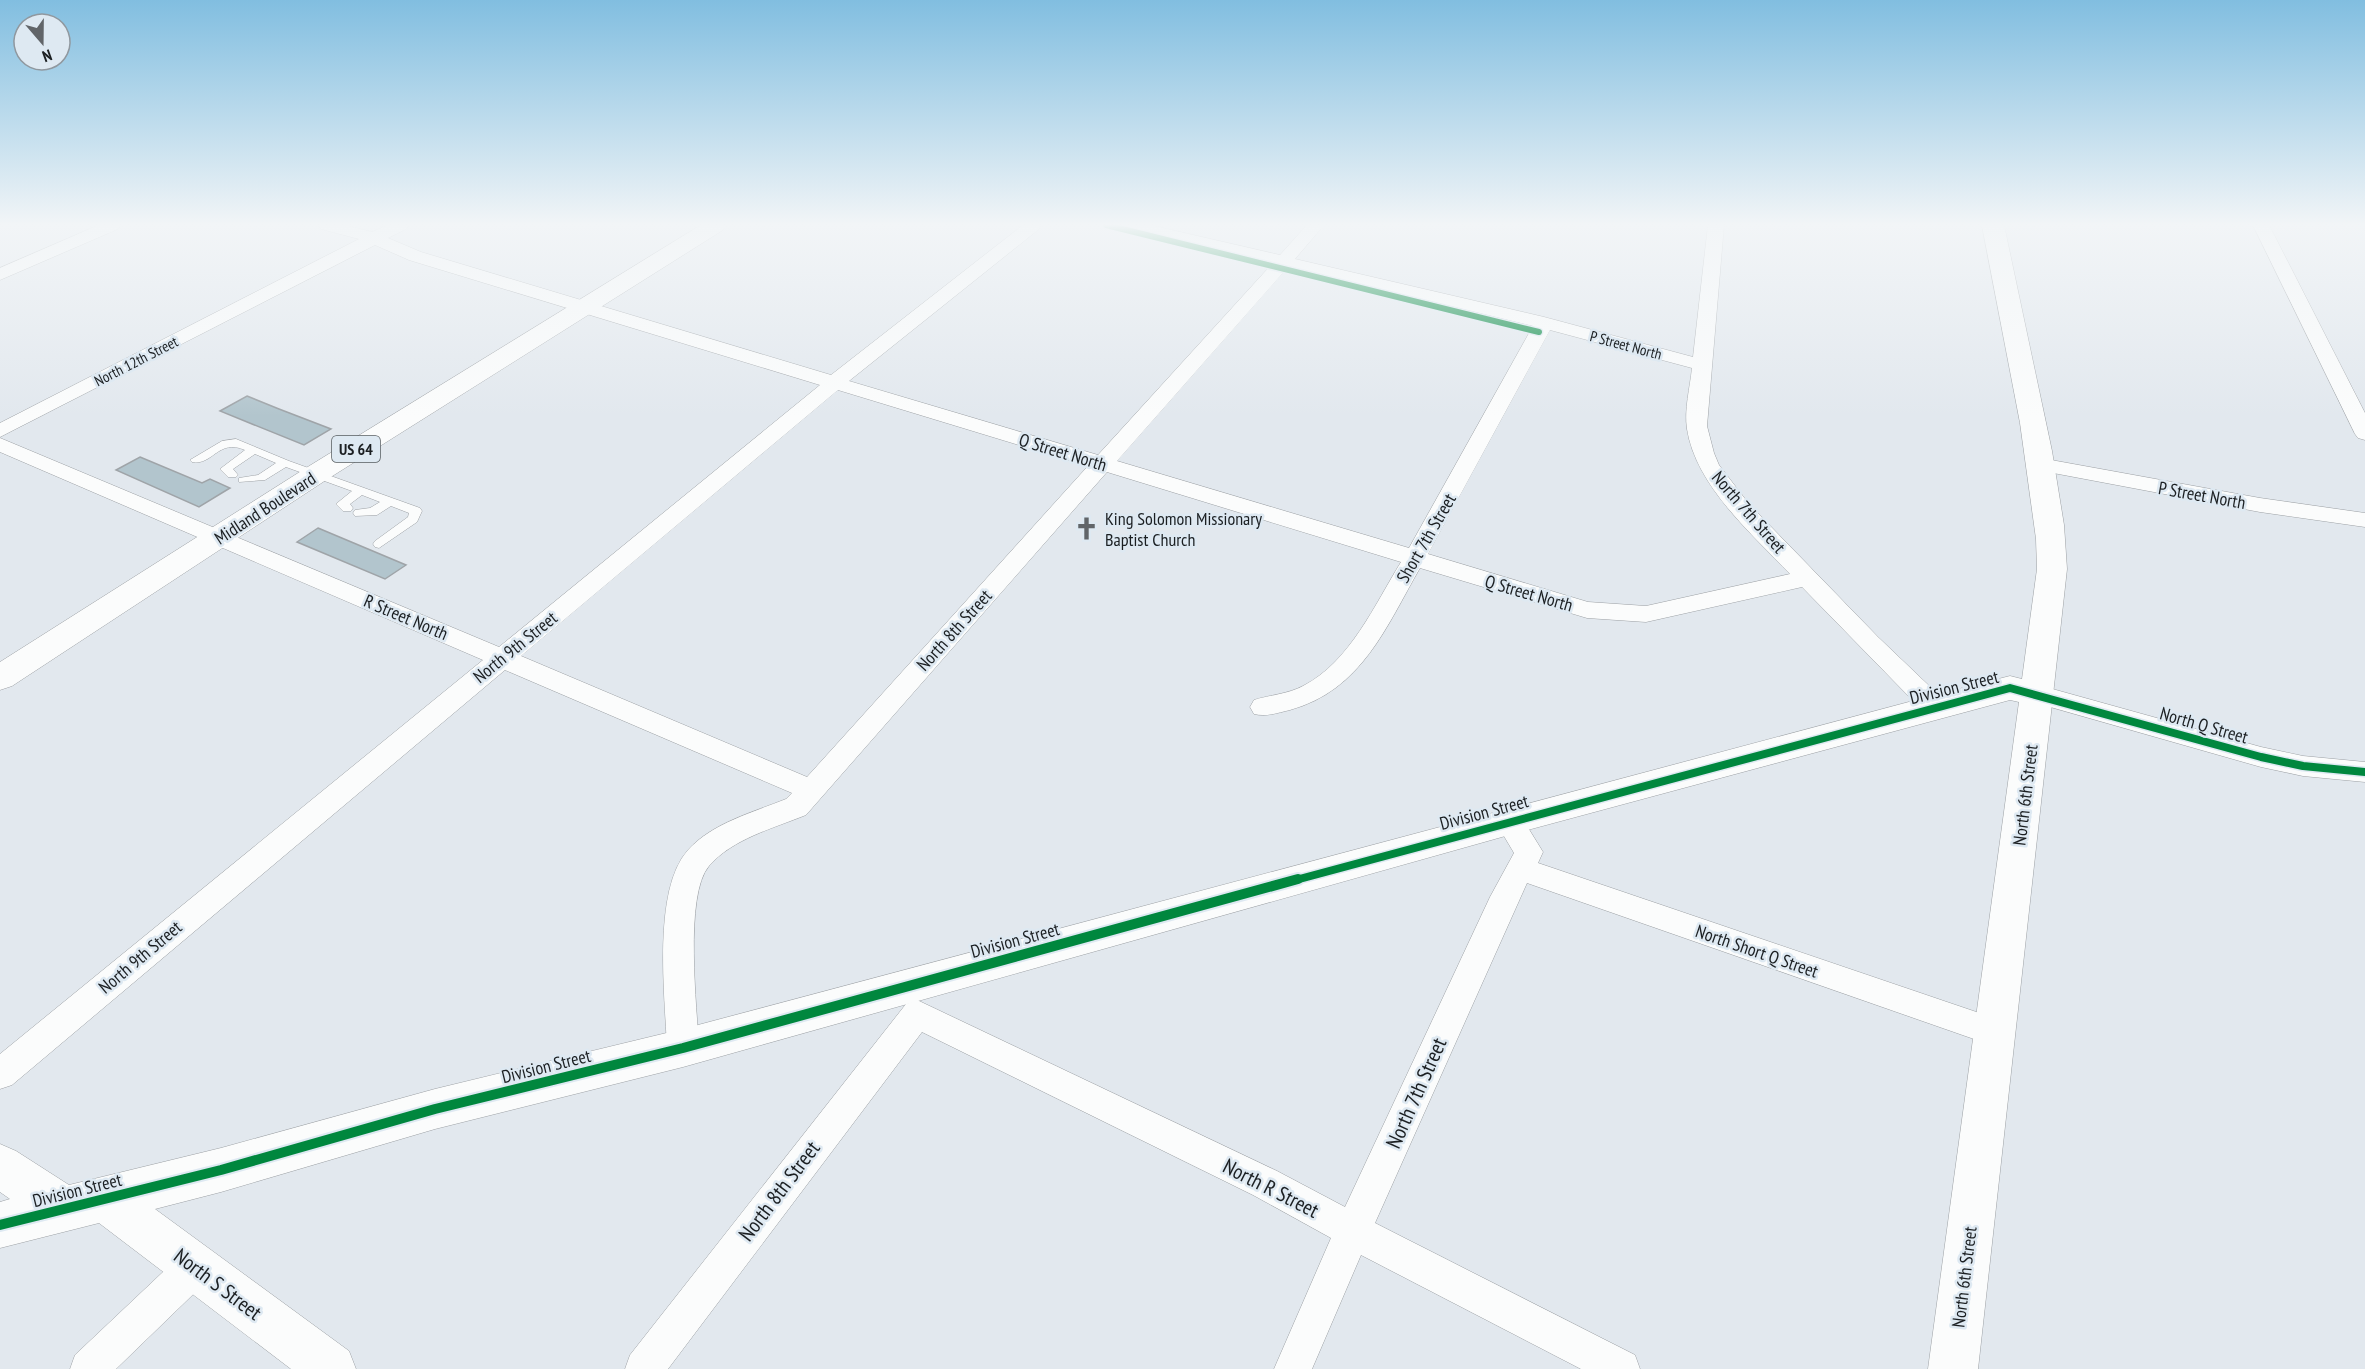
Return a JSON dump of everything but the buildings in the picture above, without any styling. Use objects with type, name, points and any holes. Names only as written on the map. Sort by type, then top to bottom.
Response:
[{"type":"street","name":"North 12th Street","points":[[0,431],[275,289]]},
{"type":"street","name":"Q Street North","points":[[523,289],[1414,559],[1599,612],[1646,614],[1662,612],[1807,578]]},
{"type":"street","name":"Midland Boulevard","points":[[0,678],[316,474],[612,289]]},
{"type":"street","name":"North 9th Street","points":[[0,1074],[501,658],[953,289]]},
{"type":"street","name":"North 8th Street","points":[[683,1048],[680,912],[684,884],[692,865],[721,840],[796,807],[1258,289]]},
{"type":"street","name":"P Street North","points":[[1403,289],[1544,323],[1701,365]]},
{"type":"street","name":"North 7th Street","points":[[1709,289],[1697,426],[1702,453],[1709,466],[1741,509],[1935,707]]},
{"type":"street","name":"North 6th Street","points":[[1953,1369],[2052,569],[2053,540],[2026,381],[2006,289]]},
{"type":"street","points":[[2293,289],[2365,434]]},
{"type":"street","name":"Short 7th Street","points":[[1263,707],[1304,696],[1319,688],[1343,669],[1370,633],[1414,559],[1544,323]]},
{"type":"street","name":"R Street North","points":[[0,444],[812,790]]},
{"type":"street","name":"P Street North","points":[[2040,464],[2249,503],[2365,520]]},
{"type":"street","name":"Division Street","points":[[0,1225],[220,1170],[435,1109],[683,1048],[913,999],[1509,821],[1935,707],[2010,688],[2038,694]]},
{"type":"street","name":"North Q Street","points":[[2038,694],[2261,757],[2303,766],[2365,772]]},
{"type":"street","name":"North 7th Street","points":[[1293,1369],[1353,1231],[1528,852],[1509,821]]},
{"type":"street","name":"North Short Q Street","points":[[1520,869],[1994,1032]]},
{"type":"street","name":"North 8th Street","points":[[644,1369],[851,1097],[913,999]]},
{"type":"street","name":"North R Street","points":[[913,999],[1353,1231],[1621,1369]]},
{"type":"street","name":"North S Street","points":[[0,1166],[85,1204],[195,1267],[331,1369]]},
{"type":"street","points":[[89,1369],[195,1267]]},
{"type":"lane","points":[[196,460],[226,443],[236,442],[285,463],[416,511],[413,519],[379,544]]},
{"type":"lane","points":[[253,450],[226,469],[237,477],[261,478],[285,463]]},
{"type":"lane","points":[[361,490],[358,507],[390,501]]},
{"type":"cycle path","points":[[1365,289],[1539,332]]},
{"type":"cycle path","points":[[0,1225],[221,1170],[435,1109],[683,1048],[1509,821],[2010,688],[2261,757],[2303,766],[2365,772]]},
{"type":"place","name":"King Solomon Missionary Baptist Church","points":[[1087,528]]}]
